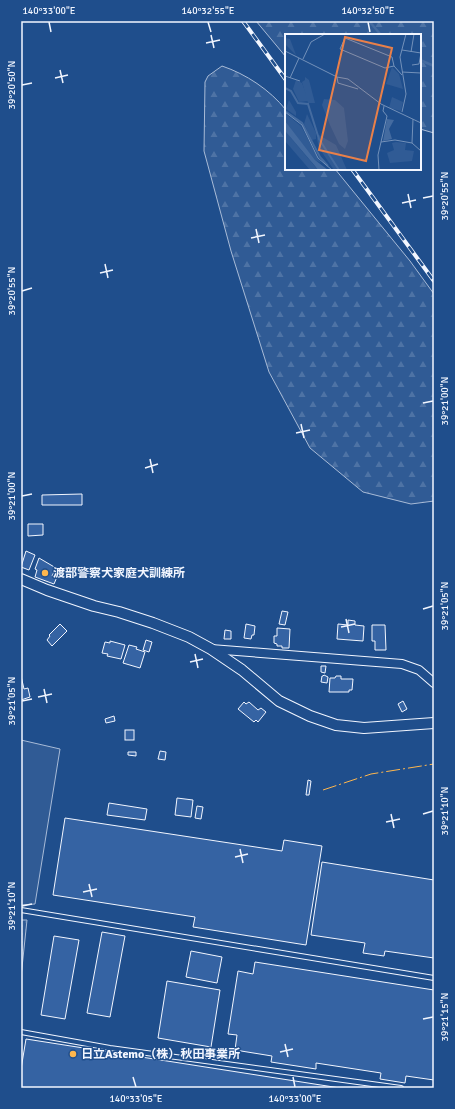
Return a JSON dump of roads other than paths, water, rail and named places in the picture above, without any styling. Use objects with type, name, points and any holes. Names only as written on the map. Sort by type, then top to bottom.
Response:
[{"type":"street","points":[[21,579],[47,590],[94,606],[153,623],[189,637],[242,670],[279,701],[310,716],[336,725],[364,728],[434,723]]},
{"type":"street","points":[[210,649],[402,664],[419,670],[434,683]]},
{"type":"lane","points":[[21,910],[434,978]]},
{"type":"lane","points":[[21,1032],[110,1048],[401,1088]]},
{"type":"waterway","points":[[369,21],[380,34]]},
{"type":"waterway","points":[[421,60],[434,66]]},
{"type":"railway","points":[[243,21],[285,79]]},
{"type":"railway","points":[[353,170],[434,281]]},
{"type":"place","name":"渡部警察犬家庭犬訓練所","points":[[45,573]]},
{"type":"place","name":"日立Astemo（株）秋田事業所","points":[[73,1054]]}]
